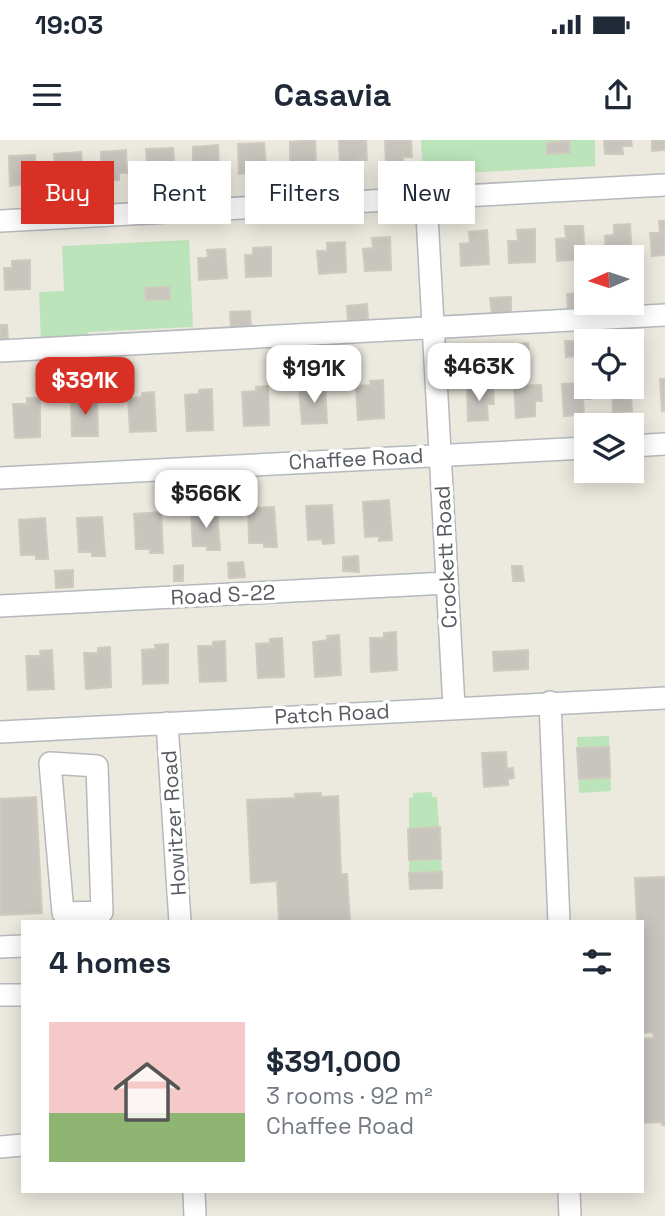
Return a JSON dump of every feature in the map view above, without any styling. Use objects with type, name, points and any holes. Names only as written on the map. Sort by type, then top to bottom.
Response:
[{"type":"street","points":[[475,195],[665,185]]},
{"type":"street","points":[[0,221],[378,200]]},
{"type":"street","name":"Crockett Road","points":[[428,224],[454,707]]},
{"type":"street","points":[[0,351],[665,315]]},
{"type":"street","points":[[644,445],[665,444]]},
{"type":"street","name":"Chaffee Road","points":[[0,478],[574,449]]},
{"type":"street","name":"Road S-22","points":[[0,606],[447,583]]},
{"type":"street","name":"Patch Road","points":[[0,732],[665,698]]},
{"type":"street","points":[[550,702],[559,920]]},
{"type":"street","name":"Howitzer Road","points":[[167,723],[180,920]]},
{"type":"street","points":[[45,730],[63,913],[102,917],[97,766],[50,763]]},
{"type":"street","points":[[0,947],[21,946]]},
{"type":"street","points":[[0,995],[21,995]]},
{"type":"street","points":[[0,1147],[21,1146]]},
{"type":"street","points":[[194,1193],[195,1216]]},
{"type":"street","points":[[569,1193],[570,1216]]},
{"type":"green space","points":[[421,140],[595,140],[595,166],[475,172],[475,161],[422,161]]},
{"type":"green space","points":[[189,240],[193,327],[88,332],[88,336],[41,343],[39,292],[64,291],[62,246]]},
{"type":"green space","points":[[609,736],[611,791],[579,793],[577,737]]},
{"type":"green space","points":[[432,792],[432,797],[437,797],[442,872],[409,873],[409,798],[413,797],[413,793]]},
{"type":"building","points":[[315,140],[316,161],[290,161],[290,142]]},
{"type":"building","points":[[339,140],[366,140],[367,160],[340,161]]},
{"type":"building","points":[[385,140],[411,140],[412,157],[403,157],[403,161],[386,161]]},
{"type":"building","points":[[604,140],[631,140],[632,146],[622,146],[623,154],[605,154]]},
{"type":"building","points":[[652,140],[665,140],[665,150],[652,151]]},
{"type":"building","points":[[569,141],[570,153],[547,154],[547,143]]},
{"type":"building","points":[[264,143],[266,161],[245,161],[245,174],[239,174],[238,144]]},
{"type":"building","points":[[218,145],[219,161],[193,161],[193,147]]},
{"type":"building","points":[[173,148],[174,161],[147,161],[146,149]]},
{"type":"building","points":[[126,150],[127,173],[119,173],[119,180],[114,180],[114,161],[101,161],[101,152]]},
{"type":"building","points":[[81,152],[82,161],[54,161],[54,154]]},
{"type":"building","points":[[35,155],[35,161],[21,161],[21,185],[10,186],[9,156]]},
{"type":"building","points":[[659,221],[665,221],[665,255],[652,256],[650,233],[660,233]]},
{"type":"building","points":[[630,224],[631,245],[605,245],[605,236],[614,235],[614,225]]},
{"type":"building","points":[[565,226],[583,226],[584,245],[574,245],[574,260],[557,261],[556,239],[566,238]]},
{"type":"building","points":[[535,229],[535,262],[509,263],[508,241],[518,241],[517,230]]},
{"type":"building","points":[[487,230],[489,264],[461,266],[460,244],[470,243],[469,232]]},
{"type":"building","points":[[390,237],[391,270],[365,271],[363,249],[373,248],[372,238]]},
{"type":"building","points":[[345,242],[346,272],[319,274],[317,251],[327,251],[327,243]]},
{"type":"building","points":[[271,247],[271,276],[246,277],[245,255],[253,255],[253,248]]},
{"type":"building","points":[[225,249],[227,278],[199,280],[198,258],[208,258],[207,250]]},
{"type":"building","points":[[30,260],[30,289],[5,290],[4,268],[12,268],[12,261]]},
{"type":"building","points":[[169,287],[170,299],[146,300],[145,288]]},
{"type":"building","points":[[574,293],[574,309],[568,309],[567,294]]},
{"type":"building","points":[[511,297],[511,312],[492,314],[490,298]]},
{"type":"building","points":[[367,304],[368,320],[348,321],[347,306]]},
{"type":"building","points":[[250,311],[251,327],[231,327],[230,312]]},
{"type":"building","points":[[0,325],[7,325],[8,340],[0,340]]},
{"type":"building","points":[[565,341],[574,341],[574,356],[566,357]]},
{"type":"building","points":[[528,343],[529,359],[518,360],[517,344]]},
{"type":"building","points":[[481,346],[481,362],[470,362],[470,347]]},
{"type":"building","points":[[660,379],[665,379],[665,410],[662,411]]},
{"type":"building","points":[[383,380],[384,418],[358,420],[356,386],[371,385],[370,381]]},
{"type":"building","points":[[325,383],[327,423],[302,424],[299,389],[314,388],[313,384]]},
{"type":"building","points":[[562,384],[574,384],[574,399],[583,399],[584,413],[564,416]]},
{"type":"building","points":[[541,385],[542,401],[535,401],[535,416],[516,418],[514,386]]},
{"type":"building","points":[[268,386],[269,425],[244,426],[242,392],[256,391],[256,387]]},
{"type":"building","points":[[493,387],[494,404],[487,404],[488,420],[468,421],[467,389]]},
{"type":"building","points":[[212,389],[213,430],[187,431],[185,395]]},
{"type":"building","points":[[154,392],[156,431],[130,432],[128,399],[142,397],[142,393]]},
{"type":"building","points":[[97,395],[98,436],[72,436],[71,402],[85,401],[85,396]]},
{"type":"building","points":[[27,398],[40,398],[40,437],[15,438],[13,404],[27,404]]},
{"type":"building","points":[[612,399],[631,399],[632,411],[613,412]]},
{"type":"building","points":[[389,500],[392,540],[379,541],[379,536],[365,537],[363,502]]},
{"type":"building","points":[[332,505],[334,543],[323,544],[322,539],[308,540],[306,506]]},
{"type":"building","points":[[274,507],[277,547],[264,547],[264,543],[249,543],[248,508]]},
{"type":"building","points":[[217,511],[220,550],[193,546],[191,513]]},
{"type":"building","points":[[161,512],[163,553],[136,549],[134,514]]},
{"type":"building","points":[[102,517],[105,556],[79,552],[77,518]]},
{"type":"building","points":[[45,518],[48,559],[36,559],[36,555],[21,555],[19,520]]},
{"type":"building","points":[[358,556],[359,572],[343,571],[343,557]]},
{"type":"building","points":[[243,562],[245,577],[229,578],[228,563]]},
{"type":"building","points":[[183,565],[183,581],[174,581],[174,566]]},
{"type":"building","points":[[512,566],[522,566],[524,581],[513,581]]},
{"type":"building","points":[[73,570],[73,587],[56,588],[55,571]]},
{"type":"building","points":[[396,632],[397,670],[371,672],[370,638],[384,638],[384,633]]},
{"type":"building","points":[[339,635],[341,675],[315,677],[313,642],[328,640],[327,636]]},
{"type":"building","points":[[282,638],[284,677],[258,678],[256,644],[270,643],[270,639]]},
{"type":"building","points":[[225,641],[226,681],[200,682],[198,646],[213,646],[213,642]]},
{"type":"building","points":[[168,644],[168,683],[143,684],[142,650],[156,649],[155,645]]},
{"type":"building","points":[[110,647],[111,687],[86,689],[84,653],[98,653],[98,648]]},
{"type":"building","points":[[52,650],[54,689],[28,690],[26,656],[41,656],[40,651]]},
{"type":"building","points":[[528,650],[528,669],[494,671],[493,652]]},
{"type":"building","points":[[609,747],[610,777],[579,779],[577,748]]},
{"type":"building","points":[[506,752],[507,769],[513,768],[514,778],[508,779],[508,785],[484,787],[482,753]]},
{"type":"building","points":[[321,793],[321,797],[338,796],[341,874],[347,874],[350,920],[279,920],[277,881],[251,883],[247,800],[295,798],[295,794]]},
{"type":"building","points":[[36,797],[42,913],[0,915],[0,799]]},
{"type":"building","points":[[440,827],[441,859],[409,860],[408,829]]},
{"type":"building","points":[[442,872],[442,888],[410,889],[409,873]]},
{"type":"building","points":[[665,877],[665,1125],[662,1125],[662,1122],[644,1123],[644,1039],[654,1038],[653,1032],[644,1033],[644,920],[637,920],[635,878]]}]
